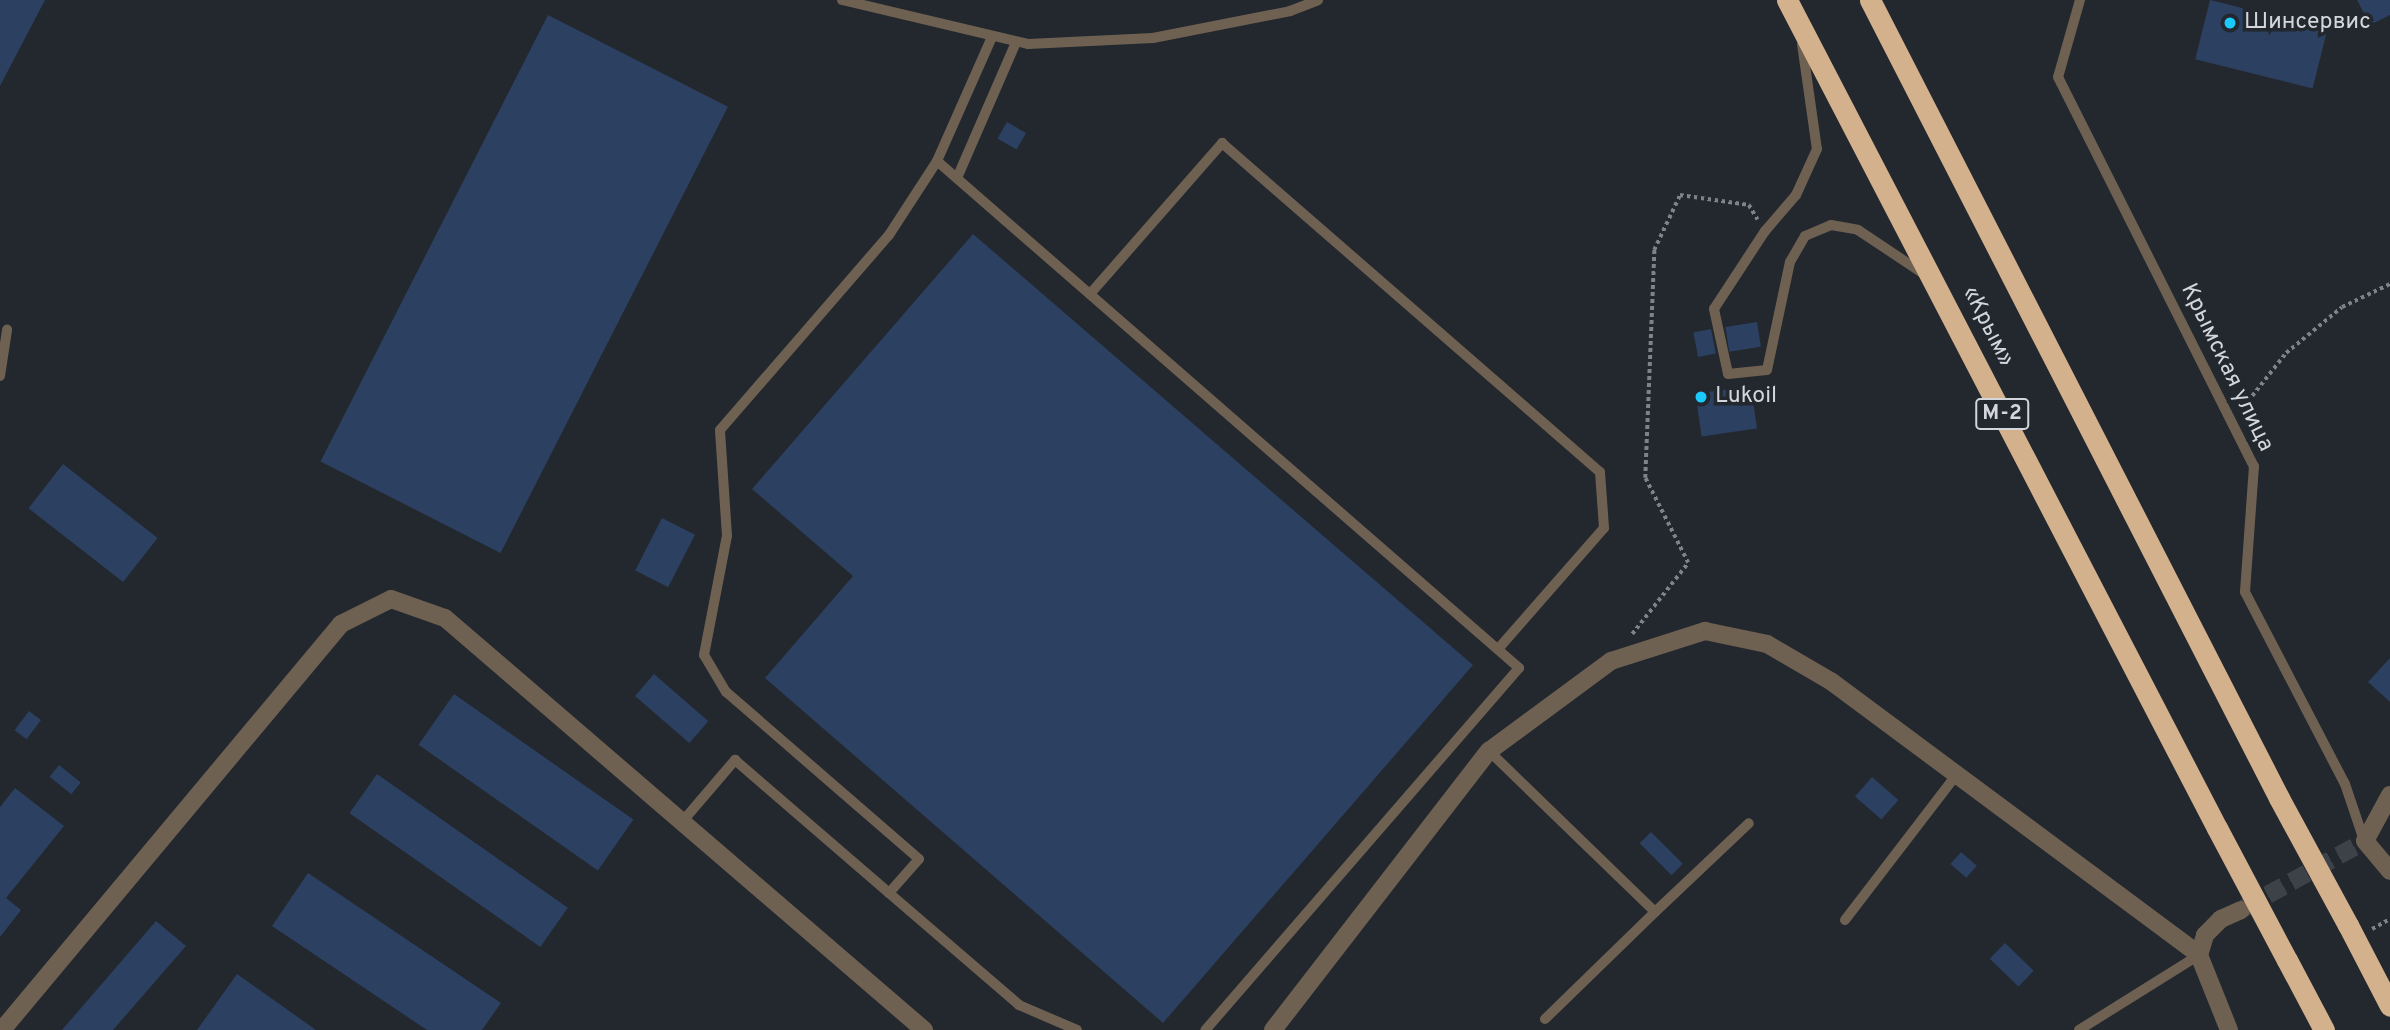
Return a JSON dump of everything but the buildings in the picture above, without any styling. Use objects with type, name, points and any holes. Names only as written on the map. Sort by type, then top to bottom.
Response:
[{"type":"highway","name":"«Крым»","points":[[1787,0],[2324,1030]]},
{"type":"highway","name":"«Крым»","points":[[1870,0],[2120,491],[2390,1006]]},
{"type":"street","points":[[2,1030],[341,624],[391,600],[445,618],[924,1030]]},
{"type":"street","points":[[1273,1030],[1489,751],[1611,661],[1705,631],[1767,644],[1832,682],[2199,955],[2229,1030]]},
{"type":"street","points":[[2390,795],[2365,841],[2390,870]]},
{"type":"street","points":[[2199,955],[2213,927],[2241,910]]},
{"type":"lane","points":[[842,0],[1016,42],[1153,38],[1290,11],[1318,0]]},
{"type":"lane","name":"Крымская улица","points":[[2080,0],[2058,77],[2254,466],[2245,592],[2345,784],[2365,841]]},
{"type":"lane","points":[[1799,22],[1818,149],[1796,195],[1765,232],[1714,309],[1728,374],[1767,370],[1790,262],[1805,236],[1831,225],[1857,230],[1932,279]]},
{"type":"lane","points":[[889,893],[919,859],[726,692],[704,655],[727,536],[720,430],[889,235],[937,161],[991,38]]},
{"type":"lane","points":[[957,178],[1016,42]]},
{"type":"lane","points":[[1090,294],[1222,143],[1600,472],[1604,528],[1498,649]]},
{"type":"lane","points":[[937,161],[1519,668],[1205,1030]]},
{"type":"lane","points":[[0,376],[7,330]]},
{"type":"lane","points":[[1489,751],[1655,912]]},
{"type":"lane","points":[[682,822],[735,760],[1019,1005],[1077,1030]]},
{"type":"lane","points":[[1845,920],[1957,774]]},
{"type":"lane","points":[[1545,1019],[1749,823]]},
{"type":"lane","points":[[2080,1030],[2199,955]]},
{"type":"path","points":[[1611,661],[1688,563],[1645,478],[1654,250],[1680,195],[1749,205],[1765,232]]},
{"type":"path","points":[[2237,428],[2252,396],[2286,353],[2342,307],[2390,284]]},
{"type":"tunnel","points":[[2244,908],[2365,841]]},
{"type":"place","name":"Шинсервис","points":[[2230,23]]},
{"type":"place","name":"Lukoil","points":[[1701,397]]}]
